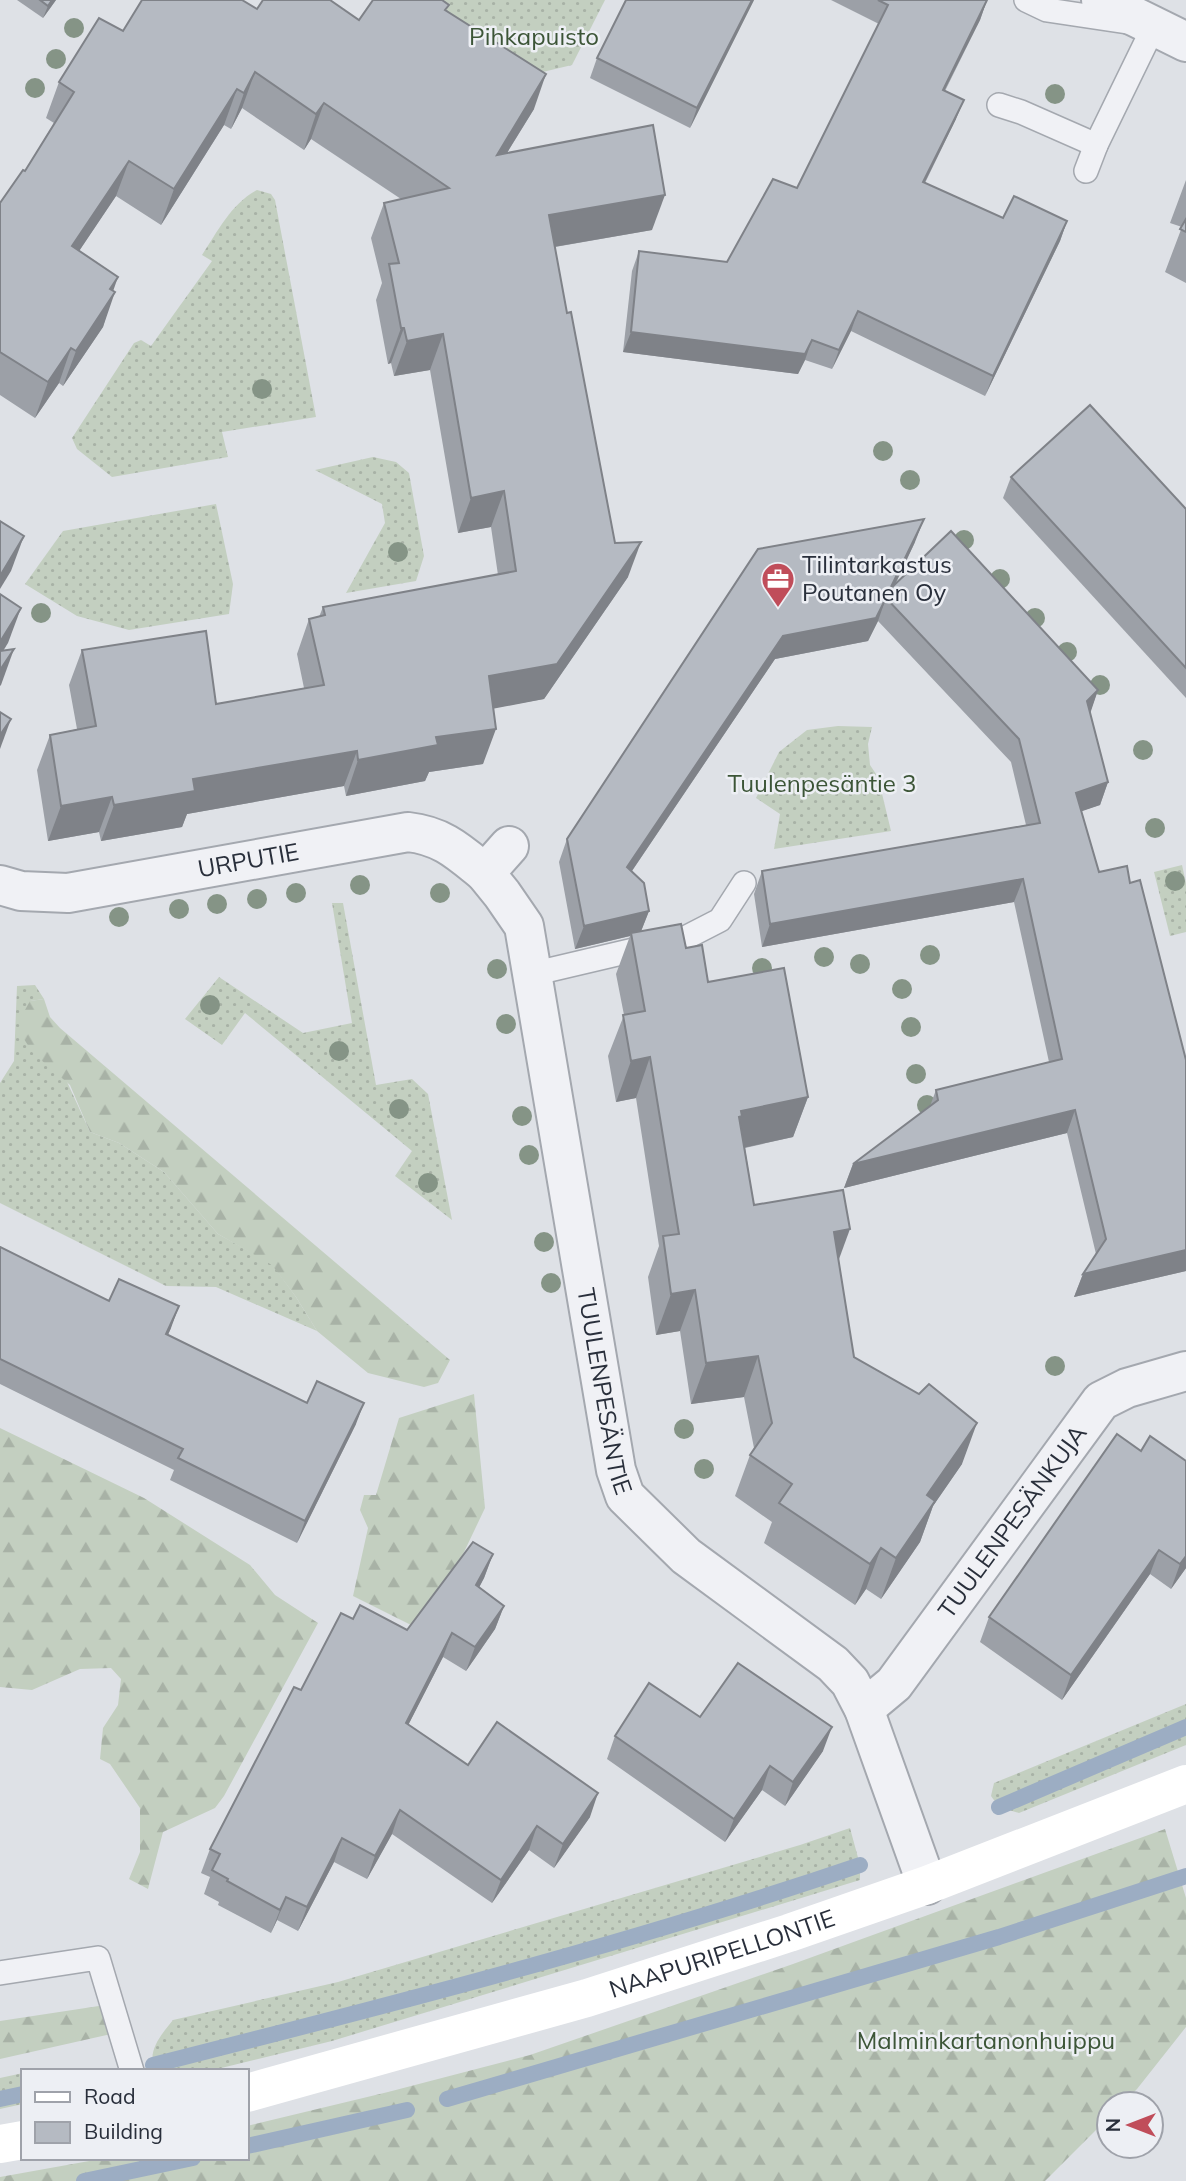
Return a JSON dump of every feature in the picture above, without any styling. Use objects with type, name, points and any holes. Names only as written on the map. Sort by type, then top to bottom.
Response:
[{"type":"street","points":[[1101,0],[1170,34]]},
{"type":"street","name":"URPUTIE","points":[[0,885],[21,891],[68,892],[408,832],[428,834],[497,860]]},
{"type":"street","name":"TUULENPESÄNTIE","points":[[497,860],[502,894],[524,926],[616,1470],[625,1496],[686,1556],[833,1664],[850,1682],[864,1709],[928,1885]]},
{"type":"street","name":"TUULENPESÄNKUJA","points":[[864,1709],[894,1684],[1101,1401],[1127,1388],[1186,1371]]},
{"type":"street","name":"NAAPURIPELLONTIE","points":[[248,2093],[587,1998],[789,1933],[928,1885],[1186,1784]]},
{"type":"street","points":[[0,2144],[21,2140]]},
{"type":"lane","points":[[1026,0],[1047,10],[1170,34],[1096,145],[1086,171]]},
{"type":"lane","points":[[999,105],[1096,145]]},
{"type":"lane","points":[[532,974],[685,938],[720,920],[744,883]]},
{"type":"lane","points":[[0,1973],[99,1958],[131,2069]]},
{"type":"green space","name":"Pihkapuisto","points":[[418,0],[605,0],[572,65],[526,76]]},
{"type":"green space","points":[[257,190],[271,194],[275,200],[316,417],[222,432],[228,457],[112,477],[77,449],[72,438],[134,343],[141,340],[151,346],[212,261],[202,255],[232,210]]},
{"type":"green space","points":[[373,457],[396,462],[409,473],[424,556],[416,581],[346,593],[385,523],[382,504],[315,470]]},
{"type":"green space","points":[[216,504],[233,584],[229,614],[129,630],[77,616],[25,584],[63,531]]},
{"type":"green space","name":"Tuulenpesäntie 3","points":[[838,726],[872,727],[868,744],[870,765],[878,777],[891,831],[774,849],[780,814],[756,798],[779,752],[807,730]]},
{"type":"green space","points":[[1182,865],[1186,883],[1186,932],[1170,936],[1154,872]]},
{"type":"green space","points":[[332,903],[343,903],[376,1085],[412,1079],[428,1094],[452,1220],[395,1176],[412,1151],[245,1013],[222,1045],[185,1019],[219,977],[303,1033],[352,1023]]},
{"type":"green space","points":[[35,985],[44,999],[30,1001],[90,1132],[119,1143],[164,1172],[218,1234],[272,1264],[317,1331],[216,1287],[166,1286],[0,1203],[0,1083],[14,1061],[17,986]]},
{"type":"green space","points":[[44,999],[50,1017],[60,1028],[450,1360],[438,1383],[424,1387],[368,1373],[317,1331],[272,1265],[218,1234],[164,1172],[119,1143],[90,1132],[70,1085],[33,1053],[22,1036],[20,1019],[30,1001]]},
{"type":"green space","points":[[474,1394],[485,1508],[445,1592],[421,1630],[353,1596],[368,1528],[360,1510],[364,1495],[376,1495],[399,1418]]},
{"type":"green space","points":[[0,1428],[144,1498],[250,1565],[275,1595],[318,1623],[224,1796],[215,1808],[163,1832],[148,1889],[129,1879],[140,1852],[140,1808],[110,1764],[100,1759],[103,1728],[118,1705],[121,1679],[111,1668],[80,1669],[32,1690],[0,1687]]},
{"type":"green space","points":[[1186,1704],[1186,1745],[1019,1813],[999,1807],[991,1796],[994,1783]]},
{"type":"green space","points":[[850,1828],[860,1865],[860,1880],[332,2041],[217,2069],[155,2069],[153,2064],[156,2044],[173,2020],[338,1982]]},
{"type":"green space","name":"Malminkartanonhuippu","points":[[1165,1829],[1186,1898],[1186,2027],[1136,2090],[1095,2090],[1095,2131],[1045,2181],[0,2181],[0,2177],[95,2160],[248,2160],[248,2126],[530,2055],[793,1964]]},
{"type":"green space","points":[[112,2004],[120,2032],[0,2059],[0,2021]]},
{"type":"green space","points":[[21,2073],[21,2104],[0,2109],[0,2078]]},
{"type":"building","points":[[40,0],[52,0],[48,6]]},
{"type":"building","points":[[142,0],[242,0],[257,9],[263,0],[330,0],[359,20],[373,0],[442,0],[449,5],[445,10],[546,74],[497,155],[653,125],[665,195],[549,215],[567,313],[571,312],[615,543],[641,542],[557,664],[489,676],[496,729],[436,737],[438,745],[358,760],[357,751],[193,779],[195,791],[114,805],[112,797],[61,806],[50,735],[96,726],[82,650],[206,631],[216,704],[324,685],[309,619],[325,615],[323,607],[516,571],[504,491],[471,498],[443,334],[407,341],[404,328],[401,328],[389,264],[399,263],[384,203],[449,188],[324,103],[316,114],[255,72],[244,93],[237,89],[174,189],[129,161],[72,246],[118,277],[110,289],[115,292],[76,351],[71,348],[48,382],[0,352],[0,203],[23,170],[25,171],[74,92],[59,82],[99,18],[123,31]]},
{"type":"building","points":[[626,0],[752,0],[697,108],[597,58]]},
{"type":"building","points":[[878,0],[987,0],[943,90],[964,100],[923,182],[1003,218],[1014,196],[1067,221],[993,376],[858,311],[839,350],[812,340],[805,354],[631,332],[639,251],[727,262],[773,179],[797,188],[888,5]]},
{"type":"building","points":[[1186,219],[1186,232],[1180,229]]},
{"type":"building","points":[[1090,405],[1186,509],[1186,668],[1011,477]]},
{"type":"building","points":[[924,519],[890,589],[951,531],[1098,690],[1087,701],[1108,782],[1076,793],[1099,872],[1127,866],[1130,883],[1140,880],[1186,1060],[1186,1250],[1083,1274],[1106,1239],[1075,1110],[853,1164],[938,1100],[936,1090],[1062,1059],[1023,879],[770,924],[762,871],[1040,823],[1019,739],[886,598],[876,618],[783,636],[627,867],[644,883],[649,911],[584,926],[567,839],[758,549]]},
{"type":"building","points":[[0,521],[24,536],[0,576]]},
{"type":"building","points":[[0,594],[21,608],[0,642]]},
{"type":"building","points":[[14,649],[0,670],[0,651]]},
{"type":"building","points":[[0,712],[11,719],[0,735]]},
{"type":"building","points":[[681,924],[686,948],[702,945],[708,982],[784,968],[808,1097],[741,1111],[742,1116],[739,1117],[754,1205],[843,1190],[850,1229],[834,1232],[854,1357],[919,1394],[929,1384],[977,1423],[927,1495],[935,1501],[896,1558],[881,1548],[870,1564],[779,1503],[792,1484],[750,1455],[772,1423],[758,1356],[706,1363],[695,1290],[671,1294],[663,1236],[679,1234],[650,1057],[631,1061],[623,1015],[645,1011],[631,933]]},
{"type":"building","points":[[0,1247],[109,1301],[119,1279],[179,1306],[166,1334],[307,1403],[317,1381],[364,1403],[305,1521],[178,1458],[183,1449],[0,1359]]},
{"type":"building","points":[[1117,1434],[1141,1451],[1150,1436],[1186,1461],[1186,1556],[1180,1564],[1159,1550],[1071,1675],[989,1617]]},
{"type":"building","points":[[473,1542],[493,1554],[476,1585],[504,1606],[475,1647],[452,1633],[406,1723],[468,1765],[497,1722],[598,1793],[563,1844],[537,1826],[501,1880],[400,1810],[375,1856],[342,1838],[307,1907],[286,1897],[280,1910],[212,1870],[220,1854],[210,1849],[294,1687],[301,1690],[341,1613],[353,1619],[360,1605],[407,1630]]},
{"type":"building","points":[[738,1663],[832,1727],[793,1782],[770,1766],[734,1819],[615,1736],[649,1683],[700,1717]]},
{"type":"waterway","points":[[999,1807],[1186,1727]]},
{"type":"waterway","points":[[153,2065],[597,1947],[860,1865]]},
{"type":"waterway","points":[[447,2099],[999,1937],[1186,1876]]},
{"type":"waterway","points":[[0,2099],[21,2094]]},
{"type":"waterway","points":[[248,2146],[407,2110]]},
{"type":"waterway","points":[[84,2181],[184,2160]]},
{"type":"place","name":"Tilintarkastus Poutanen Oy","points":[[778,609]]}]
